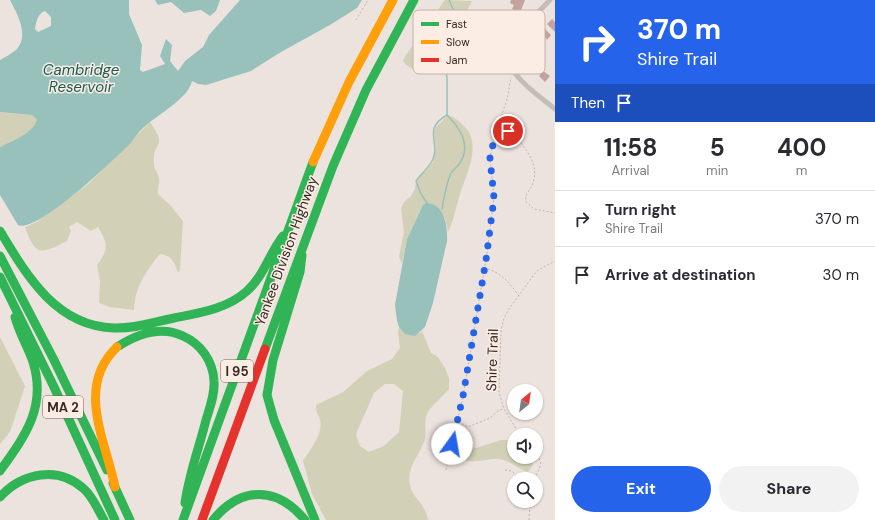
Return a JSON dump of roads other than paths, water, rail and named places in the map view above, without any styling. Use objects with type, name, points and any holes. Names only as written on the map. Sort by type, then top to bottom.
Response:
[{"type":"highway","name":"Yankee Division Highway","points":[[183,519],[315,158],[335,113],[393,0]]},
{"type":"highway","name":"Yankee Division Highway","points":[[202,520],[325,185],[357,109],[384,54],[414,0]]},
{"type":"highway","points":[[0,231],[32,282],[50,303],[67,315],[81,322],[98,327],[114,328],[211,310],[233,301],[250,289],[261,277],[272,251],[290,225]]},
{"type":"highway","points":[[304,240],[300,272],[273,360],[267,395],[274,420],[315,520]]},
{"type":"highway","name":"MA 2","points":[[0,256],[54,360],[130,520]]},
{"type":"highway","name":"MA 2","points":[[0,277],[115,520]]},
{"type":"highway","points":[[0,471],[29,430],[35,411],[38,394],[35,369],[19,331],[9,294]]},
{"type":"highway","points":[[115,487],[96,415],[95,393],[102,365],[117,346],[139,333],[160,330],[183,335],[195,344],[205,355],[212,369],[214,384],[211,406],[187,486],[183,519]]},
{"type":"highway","points":[[0,498],[11,486],[26,477],[41,474],[60,475],[73,481],[84,489],[104,520]]},
{"type":"highway","points":[[213,520],[232,502],[245,496],[257,494],[269,495],[285,501],[294,507],[305,520]]},
{"type":"street","points":[[540,10],[550,0]]},
{"type":"street","points":[[517,74],[555,109]]},
{"type":"water","name":"Cambridge Reservoir","points":[[10,0],[129,0],[129,14],[142,45],[140,70],[143,72],[165,64],[160,56],[166,39],[172,45],[170,61],[178,71],[185,61],[203,47],[209,35],[240,0],[362,0],[357,8],[251,71],[206,85],[198,84],[192,81],[190,87],[179,100],[144,127],[129,145],[75,194],[41,218],[28,225],[18,225],[0,195],[0,147],[31,130],[37,120],[32,115],[0,112],[0,60],[16,50],[22,38],[19,18]],"holes":[[[45,11],[51,17],[51,26],[38,32],[35,29],[38,18],[43,12]]]},
{"type":"water","points":[[155,0],[220,0],[216,11],[210,16],[201,10],[184,13],[171,2],[158,5]]},
{"type":"water","points":[[426,203],[437,207],[444,216],[447,229],[447,241],[433,303],[425,327],[415,336],[405,334],[399,327],[395,305],[407,239],[423,205]]},
{"type":"waterway","points":[[449,0],[452,10]]},
{"type":"waterway","points":[[427,203],[421,194],[416,181],[432,161],[435,148],[433,131],[435,126],[447,115],[446,74]]},
{"type":"waterway","points":[[442,209],[449,177],[460,163],[464,155],[465,148],[459,130],[447,115]]}]
